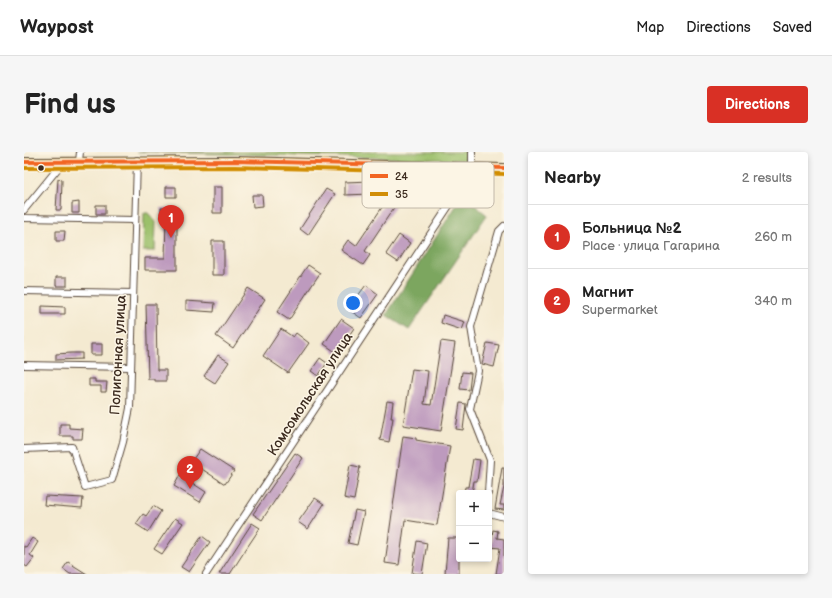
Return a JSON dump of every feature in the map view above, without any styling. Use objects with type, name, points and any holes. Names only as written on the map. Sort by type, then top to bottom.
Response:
[{"type":"main road","points":[[24,162],[137,160],[362,164]]},
{"type":"main road","points":[[494,168],[504,168]]},
{"type":"street","points":[[79,161],[80,152]]},
{"type":"street","name":"Полигонная улица","points":[[24,449],[72,448],[86,487],[112,480],[123,442],[130,408],[133,293],[137,252],[135,220],[138,202],[137,160]]},
{"type":"street","points":[[24,210],[63,162]]},
{"type":"street","name":"Комсомольская улица","points":[[206,574],[447,208]]},
{"type":"street","points":[[24,218],[135,220]]},
{"type":"street","points":[[488,490],[490,460],[470,409],[478,371],[470,327],[499,231],[504,226]]},
{"type":"street","points":[[24,291],[133,293]]},
{"type":"street","points":[[24,365],[130,367]]},
{"type":"street","points":[[492,514],[504,517]]},
{"type":"green space","points":[[137,152],[467,152],[467,160]]},
{"type":"green space","points":[[455,208],[479,208],[487,215],[409,330],[386,315]]},
{"type":"green space","points":[[144,213],[148,213],[156,222],[155,251],[143,251]]},
{"type":"building","points":[[58,179],[62,180],[61,210],[56,210]]},
{"type":"building","points":[[362,181],[362,194],[345,195],[345,182]]},
{"type":"building","points":[[166,187],[176,187],[176,197],[166,197]]},
{"type":"building","points":[[213,187],[222,187],[222,213],[213,213]]},
{"type":"building","points":[[326,189],[335,194],[308,235],[300,229]]},
{"type":"building","points":[[252,195],[262,195],[263,206],[253,207]]},
{"type":"building","points":[[79,202],[79,213],[72,213],[72,203]]},
{"type":"building","points":[[96,205],[105,205],[105,214],[96,214]]},
{"type":"building","points":[[161,208],[177,208],[177,270],[145,270],[145,258],[165,258],[166,218],[161,218]]},
{"type":"building","points":[[382,208],[394,208],[365,251],[370,255],[363,265],[341,250],[348,240],[356,246]]},
{"type":"building","points":[[56,231],[65,231],[64,241],[56,241]]},
{"type":"building","points":[[399,235],[410,243],[398,262],[386,254]]},
{"type":"building","points":[[212,241],[224,241],[224,275],[212,275]]},
{"type":"building","points":[[308,265],[320,273],[289,320],[277,312]]},
{"type":"building","points":[[56,277],[67,277],[67,286],[56,286]]},
{"type":"building","points":[[366,285],[378,294],[361,318],[348,309]]},
{"type":"building","points":[[248,288],[265,299],[233,348],[216,336]]},
{"type":"building","points":[[186,301],[215,303],[214,312],[186,310]]},
{"type":"building","points":[[146,304],[156,304],[157,370],[166,370],[166,381],[154,381],[154,379],[148,379]]},
{"type":"building","points":[[42,306],[65,307],[65,314],[42,314]]},
{"type":"building","points":[[443,315],[465,322],[462,330],[441,323]]},
{"type":"building","points":[[341,319],[354,328],[337,353],[324,344]]},
{"type":"building","points":[[281,329],[293,337],[296,333],[309,343],[288,373],[263,356]]},
{"type":"building","points":[[441,341],[455,343],[441,431],[403,425],[412,369],[428,371],[424,404],[431,405]]},
{"type":"building","points":[[487,343],[499,345],[494,367],[482,364]]},
{"type":"building","points":[[91,344],[102,344],[102,355],[91,355]]},
{"type":"building","points":[[82,353],[82,359],[56,360],[56,354]]},
{"type":"building","points":[[218,355],[229,362],[215,383],[204,376]]},
{"type":"building","points":[[320,358],[327,363],[318,376],[311,371]]},
{"type":"building","points":[[462,372],[471,373],[469,390],[460,389]]},
{"type":"building","points":[[89,379],[95,379],[95,382],[107,382],[106,392],[101,392],[101,386],[89,386]]},
{"type":"building","points":[[387,401],[393,402],[391,418],[393,418],[389,442],[380,440]]},
{"type":"building","points":[[460,403],[466,404],[463,430],[456,429]]},
{"type":"building","points":[[60,424],[69,424],[69,428],[83,429],[82,439],[73,439],[73,436],[60,436]]},
{"type":"building","points":[[403,436],[416,438],[416,440],[450,446],[437,525],[405,520],[399,565],[385,563]]},
{"type":"building","points":[[200,449],[234,471],[225,484],[191,462]]},
{"type":"building","points":[[295,453],[303,458],[262,520],[253,514]]},
{"type":"building","points":[[473,459],[480,460],[477,481],[474,481],[472,490],[464,490],[465,487],[468,487]]},
{"type":"building","points":[[350,465],[360,467],[354,500],[344,498]]},
{"type":"building","points":[[502,468],[504,468],[504,487],[500,505],[504,505],[504,510],[495,509]]},
{"type":"building","points":[[180,475],[206,492],[200,502],[174,486]]},
{"type":"building","points":[[45,496],[83,498],[82,508],[44,505]]},
{"type":"building","points":[[315,498],[324,504],[308,529],[298,522]]},
{"type":"building","points":[[153,506],[161,511],[148,532],[136,524],[143,514],[146,516]]},
{"type":"building","points":[[355,510],[364,512],[357,545],[348,543]]},
{"type":"building","points":[[175,518],[183,523],[162,554],[154,549]]},
{"type":"building","points":[[252,523],[260,528],[230,574],[219,574]]},
{"type":"building","points":[[493,530],[498,531],[497,538],[504,539],[504,574],[496,574],[500,548],[492,547]]},
{"type":"building","points":[[202,536],[210,542],[189,572],[181,567]]},
{"type":"building","points":[[32,538],[38,542],[30,555],[34,558],[27,567],[24,565],[24,546],[26,547]]},
{"type":"building","points":[[448,538],[456,538],[456,562],[459,562],[459,574],[445,573]]},
{"type":"building","points":[[417,541],[427,543],[422,574],[412,573]]},
{"type":"building","points":[[68,562],[87,574],[70,574],[63,569]]},
{"type":"transit line","name":"24","points":[[24,162],[235,161],[362,164]]},
{"type":"transit line","name":"35","points":[[24,168],[235,167],[362,170]]},
{"type":"transit line","name":"24","points":[[494,168],[504,168]]},
{"type":"transit line","name":"35","points":[[494,174],[504,174]]},
{"type":"place","name":"Больница №2","points":[[171,238]]},
{"type":"place","name":"Магнит","points":[[190,489]]}]
